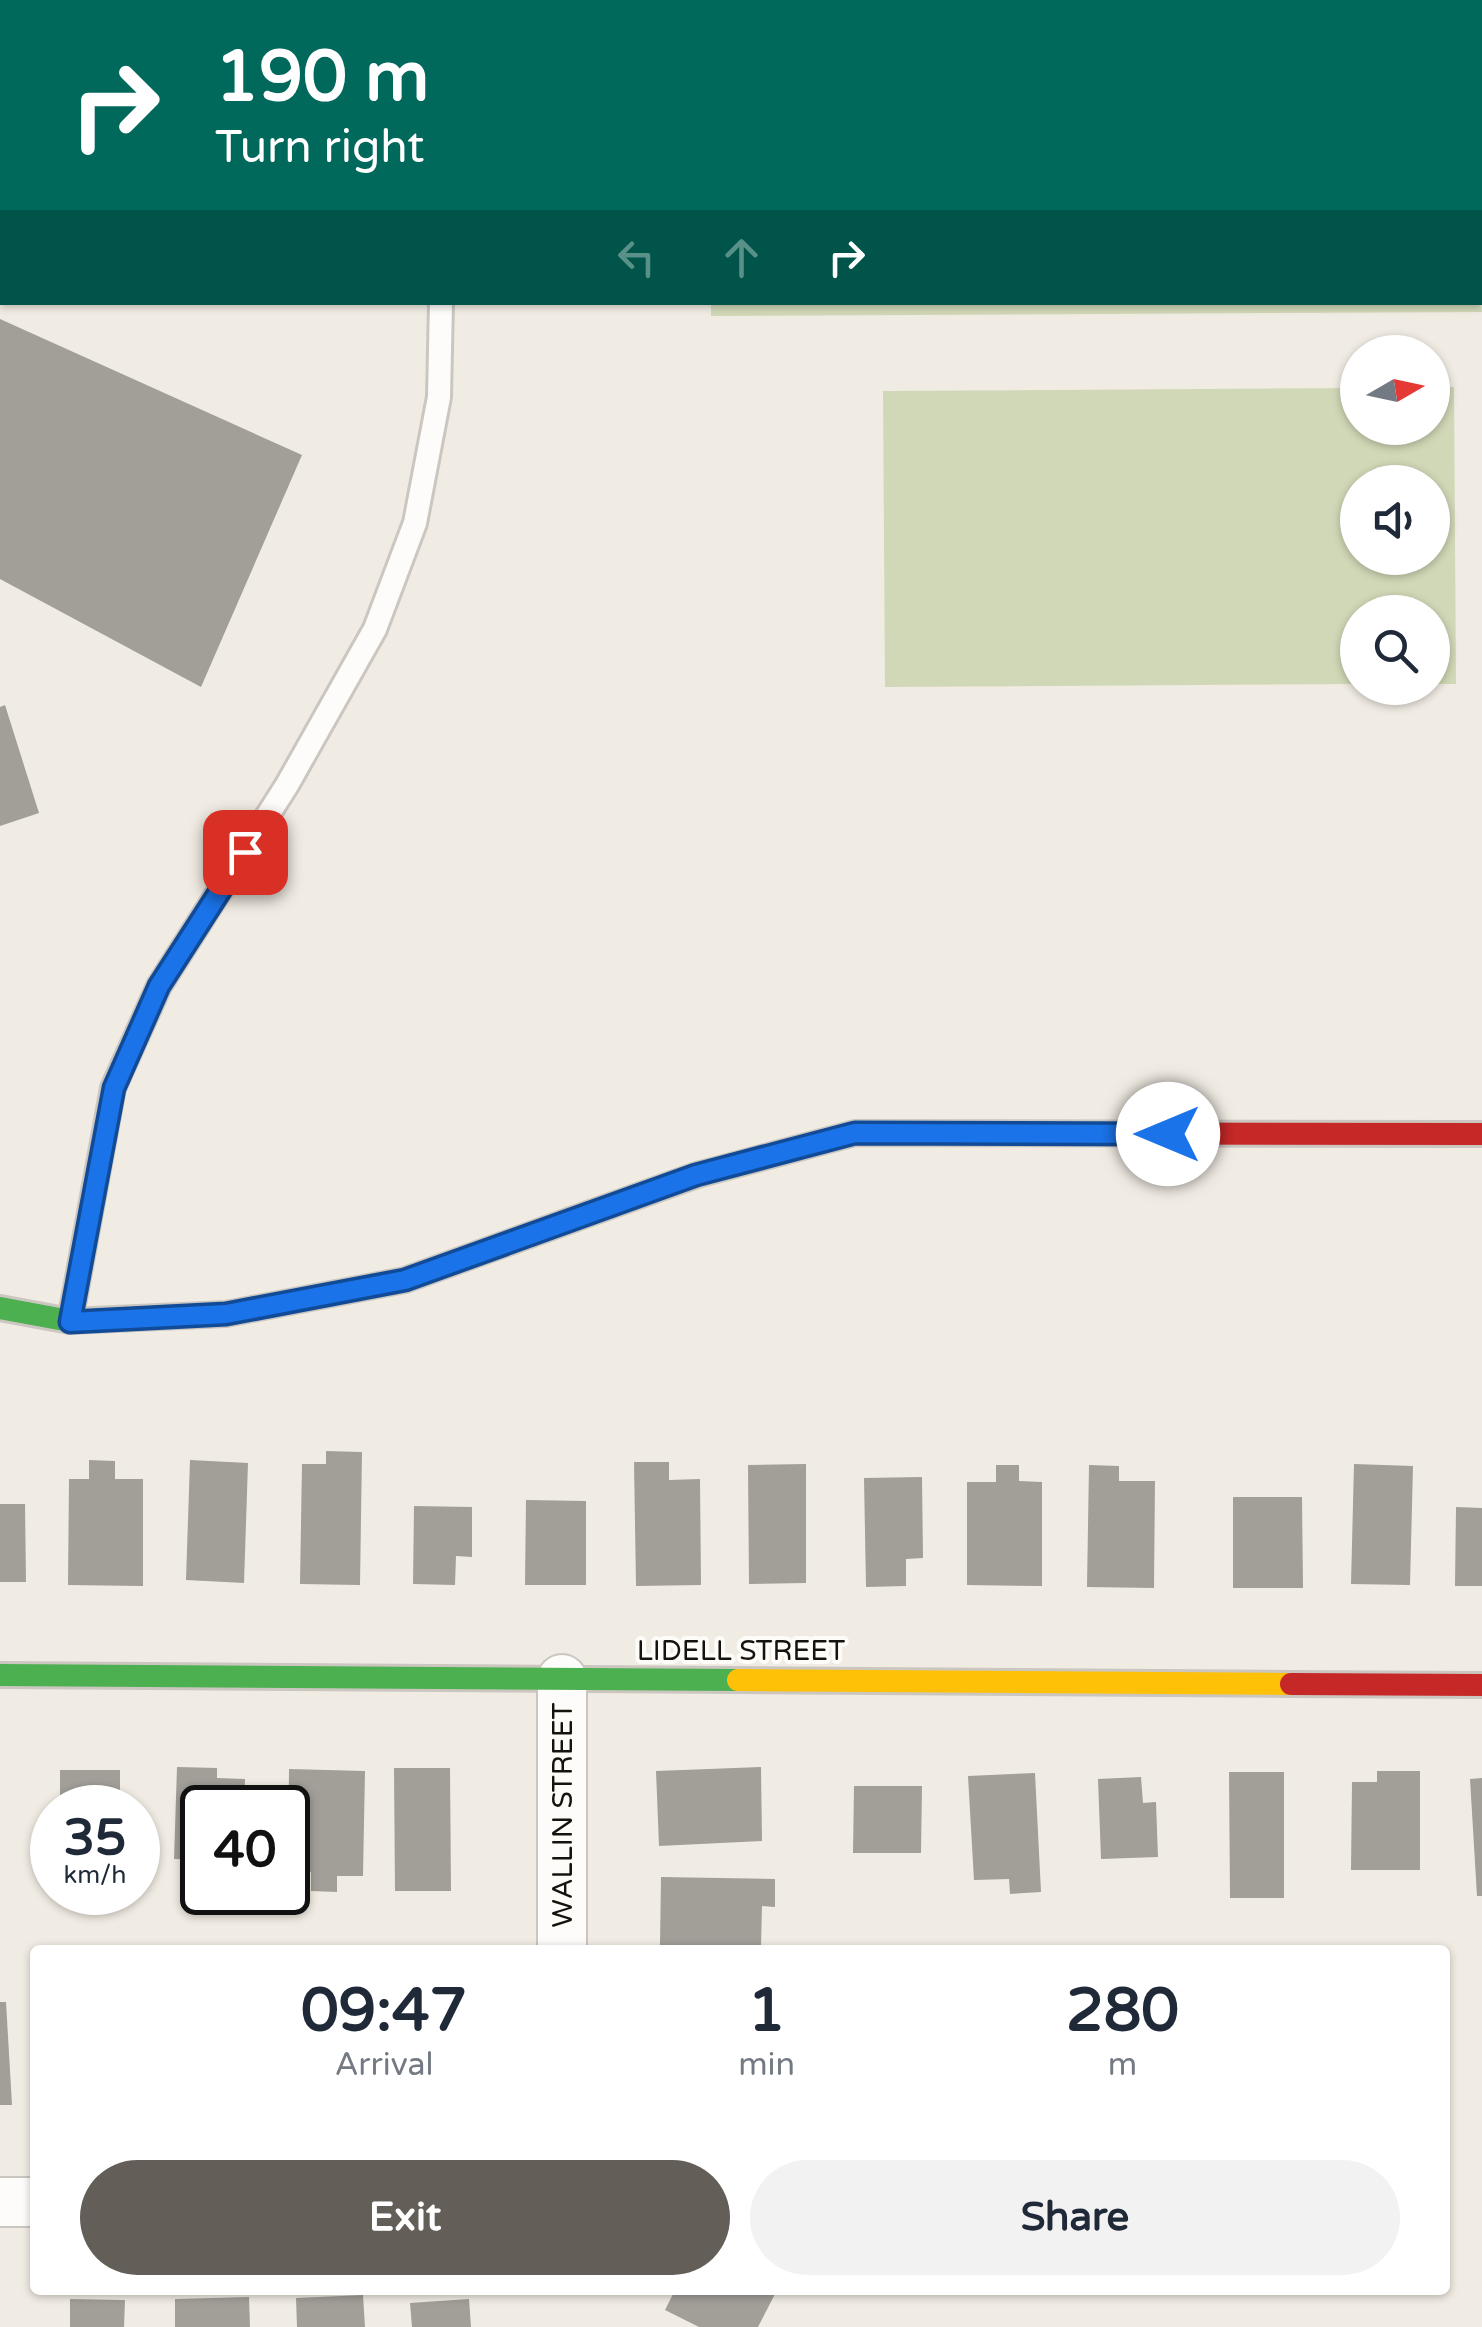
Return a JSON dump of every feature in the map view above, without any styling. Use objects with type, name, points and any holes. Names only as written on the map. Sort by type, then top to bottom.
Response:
[{"type":"street","points":[[0,1308],[70,1322],[226,1314],[405,1280],[696,1175],[855,1133],[1482,1134]]},
{"type":"street","name":"LIDELL STREET","points":[[0,1676],[1482,1685]]},
{"type":"street","name":"WALLIN STREET","points":[[562,1679],[562,1945]]},
{"type":"street","points":[[0,2202],[30,2202]]},
{"type":"lane","points":[[70,1322],[114,1088],[159,986],[288,785],[375,629],[415,524],[439,398],[441,305]]},
{"type":"green space","points":[[711,305],[1482,305],[1482,312],[711,316]]},
{"type":"green space","points":[[1450,387],[1454,387],[1456,684],[1450,684],[1450,595],[1340,595],[1340,684],[885,687],[883,391],[1340,388],[1340,445],[1450,445]]},
{"type":"building","points":[[0,319],[302,455],[201,687],[0,579]]},
{"type":"building","points":[[5,705],[39,813],[0,826],[0,707]]},
{"type":"building","points":[[326,1451],[362,1452],[360,1585],[300,1584],[302,1464],[326,1464]]},
{"type":"building","points":[[89,1460],[115,1461],[115,1479],[143,1479],[143,1586],[68,1585],[69,1479],[89,1479]]},
{"type":"building","points":[[190,1460],[248,1463],[244,1583],[186,1580]]},
{"type":"building","points":[[634,1462],[669,1462],[669,1480],[700,1479],[701,1585],[636,1586]]},
{"type":"building","points":[[806,1464],[806,1583],[749,1584],[748,1465]]},
{"type":"building","points":[[1354,1464],[1413,1466],[1410,1585],[1351,1584]]},
{"type":"building","points":[[996,1465],[1019,1465],[1019,1481],[1042,1482],[1042,1586],[967,1585],[967,1482],[996,1482]]},
{"type":"building","points":[[1089,1465],[1119,1466],[1119,1481],[1155,1481],[1154,1588],[1087,1587]]},
{"type":"building","points":[[922,1477],[923,1558],[906,1559],[906,1586],[866,1587],[864,1478]]},
{"type":"building","points":[[1233,1497],[1302,1497],[1303,1588],[1233,1588]]},
{"type":"building","points":[[526,1500],[586,1501],[586,1585],[525,1585]]},
{"type":"building","points":[[0,1504],[25,1504],[26,1582],[0,1582]]},
{"type":"building","points":[[414,1506],[472,1507],[472,1557],[456,1556],[455,1585],[413,1584]]},
{"type":"building","points":[[1456,1507],[1482,1508],[1482,1586],[1455,1586]]},
{"type":"building","points":[[177,1767],[217,1768],[217,1778],[245,1779],[245,1785],[180,1785],[180,1859],[174,1859]]},
{"type":"building","points":[[761,1767],[762,1841],[659,1846],[656,1771]]},
{"type":"building","points":[[394,1768],[450,1768],[451,1891],[395,1891]]},
{"type":"building","points":[[289,1769],[365,1771],[363,1876],[337,1876],[337,1892],[311,1891],[310,1785],[289,1785]]},
{"type":"building","points":[[60,1770],[120,1770],[120,1785],[60,1785]]},
{"type":"building","points":[[1377,1771],[1420,1771],[1420,1870],[1351,1870],[1352,1782],[1377,1782]]},
{"type":"building","points":[[1229,1772],[1284,1772],[1284,1898],[1230,1898]]},
{"type":"building","points":[[1035,1773],[1041,1892],[1010,1894],[1009,1879],[974,1880],[968,1776]]},
{"type":"building","points":[[1141,1777],[1143,1803],[1156,1802],[1158,1857],[1101,1859],[1098,1779]]},
{"type":"building","points":[[1482,1778],[1482,1896],[1477,1896],[1470,1779]]},
{"type":"building","points":[[854,1786],[922,1786],[921,1853],[853,1853]]},
{"type":"building","points":[[661,1877],[775,1879],[775,1907],[762,1906],[761,1945],[660,1945]]},
{"type":"building","points":[[0,2002],[6,2002],[12,2105],[0,2105]]},
{"type":"building","points":[[363,2295],[365,2327],[297,2327],[296,2298]]},
{"type":"building","points":[[672,2295],[774,2295],[758,2327],[699,2327],[665,2310]]},
{"type":"building","points":[[249,2297],[250,2327],[175,2327],[175,2299]]},
{"type":"building","points":[[70,2299],[125,2300],[124,2327],[70,2327]]},
{"type":"building","points":[[469,2299],[471,2327],[412,2327],[410,2303]]},
{"type":"traffic: fast","points":[[0,1308],[70,1321],[226,1314],[405,1280],[571,1220]]},
{"type":"traffic: fast","points":[[0,1675],[738,1680]]},
{"type":"traffic: slow","points":[[738,1680],[1291,1684]]},
{"type":"traffic: jam","points":[[571,1220],[697,1175],[855,1133],[1482,1134]]},
{"type":"traffic: jam","points":[[1291,1684],[1482,1685]]},
{"type":"route","points":[[245,852],[159,986],[114,1088],[70,1322],[226,1314],[405,1280],[696,1175],[855,1133],[1168,1134]]}]
